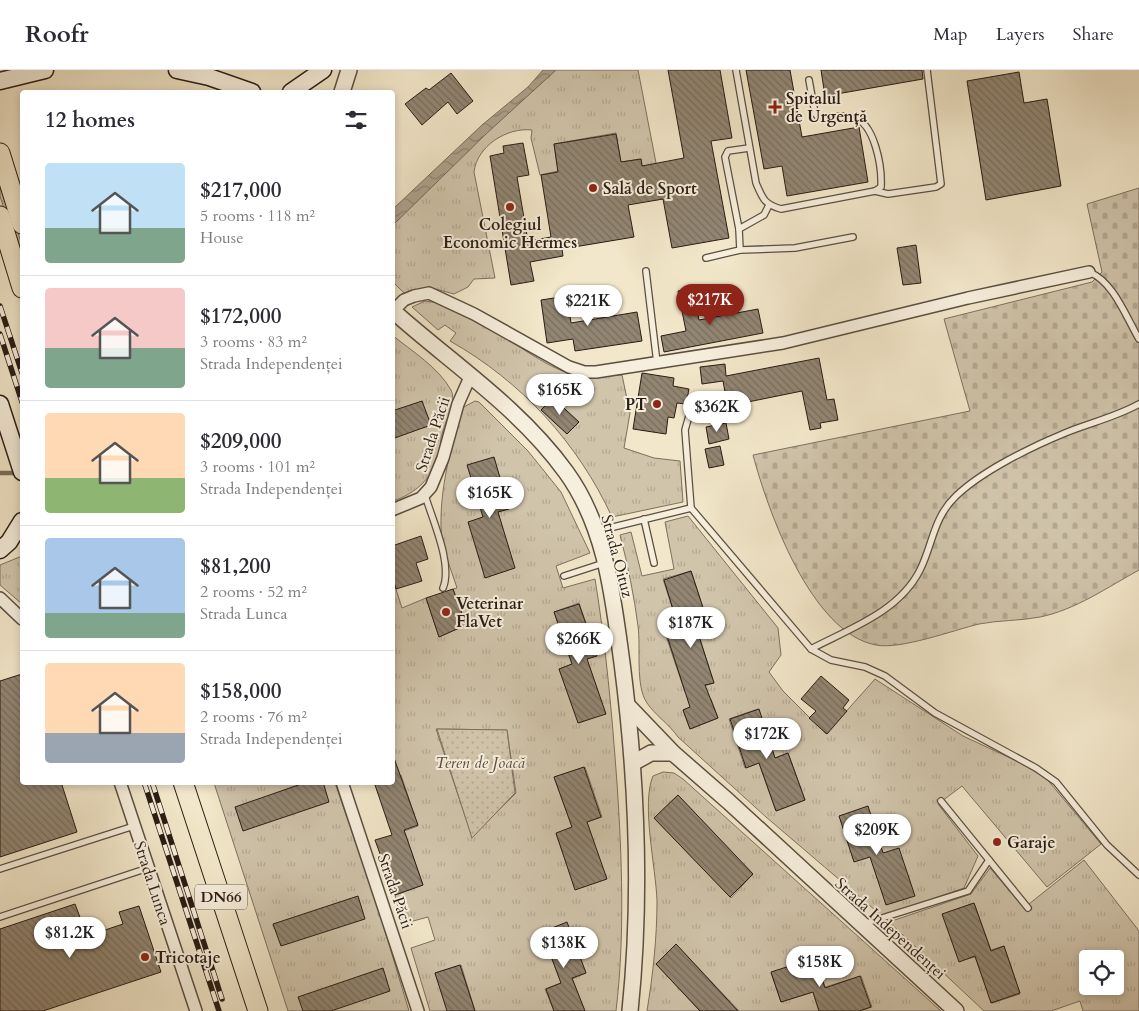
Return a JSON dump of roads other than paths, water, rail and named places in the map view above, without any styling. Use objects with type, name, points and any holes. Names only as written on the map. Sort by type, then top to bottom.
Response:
[{"type":"main road","points":[[5,79],[45,70]]},
{"type":"main road","points":[[177,70],[209,77],[246,90]]},
{"type":"main road","points":[[294,90],[323,70]]},
{"type":"main road","points":[[0,153],[20,218]]},
{"type":"main road","points":[[0,216],[20,281]]},
{"type":"main road","points":[[0,404],[20,466]]},
{"type":"main road","points":[[0,550],[9,542],[20,524]]},
{"type":"main road","name":"DN66","points":[[185,785],[258,1011]]},
{"type":"street","points":[[343,90],[349,70]]},
{"type":"street","points":[[395,308],[409,298],[429,293],[474,314],[548,356],[584,372],[608,371],[701,354],[783,343],[968,298],[1089,272]]},
{"type":"street","name":"Strada Oituz","points":[[395,312],[505,404],[548,448],[584,501],[597,531],[605,562],[628,706],[633,763],[637,914],[630,1011]]},
{"type":"street","name":"Strada Păcii","points":[[395,509],[416,501],[425,495],[438,470],[458,404],[470,376]]},
{"type":"street","points":[[0,598],[20,617]]},
{"type":"street","name":"Strada Independenței","points":[[628,706],[673,753],[728,800],[956,1011]]},
{"type":"street","points":[[633,763],[651,753],[673,753]]},
{"type":"street","name":"Strada Lunca","points":[[121,785],[196,1011]]},
{"type":"street","name":"Strada Păcii","points":[[343,785],[418,1011]]},
{"type":"lane","points":[[736,70],[756,183],[762,198],[769,206],[781,208],[875,191],[888,194],[936,187],[941,184],[926,70]]},
{"type":"lane","points":[[809,80],[815,113],[818,117],[853,117],[869,127],[881,181],[881,187],[875,191]]},
{"type":"lane","points":[[740,250],[739,229],[725,157],[728,151],[749,148]]},
{"type":"lane","points":[[739,229],[764,215],[769,206]]},
{"type":"lane","points":[[706,258],[740,250],[795,248],[854,237]]},
{"type":"lane","points":[[646,271],[657,363]]},
{"type":"lane","points":[[1089,272],[1099,276],[1110,289],[1139,339]]},
{"type":"lane","points":[[694,398],[685,430],[691,508],[811,649],[831,660],[865,667],[885,676],[935,713],[1036,768],[1056,782],[1108,844],[1139,875]]},
{"type":"lane","points":[[811,649],[874,616],[894,602],[909,588],[920,570],[934,527],[942,513],[956,496],[976,481],[1026,451],[1139,404]]},
{"type":"lane","points":[[425,495],[445,563],[446,580],[443,588]]},
{"type":"lane","points":[[597,531],[691,508]]},
{"type":"lane","points":[[644,519],[654,563]]},
{"type":"lane","points":[[564,576],[605,562]]},
{"type":"lane","points":[[941,801],[1028,908]]},
{"type":"lane","points":[[0,869],[134,826]]},
{"type":"lane","points":[[861,924],[968,891],[989,860]]},
{"type":"lane","points":[[0,918],[148,868]]},
{"type":"water","points":[[543,70],[556,70],[486,134],[395,223],[395,207],[482,125],[528,87]]},
{"type":"waterway","points":[[0,473],[14,473]]},
{"type":"railway","points":[[0,306],[20,367]]},
{"type":"railway","points":[[0,334],[20,396]]},
{"type":"railway","points":[[145,785],[219,1011]]},
{"type":"railway","points":[[153,785],[222,999]]},
{"type":"place","name":"Spitalul de Urgență","points":[[775,107]]},
{"type":"place","name":"Sală de Sport","points":[[593,188]]},
{"type":"place","name":"Colegiul Economic Hermes","points":[[510,207]]},
{"type":"place","name":"PT","points":[[657,404]]},
{"type":"place","name":"Veterinar FlaVet","points":[[446,612]]},
{"type":"place","name":"Garaje","points":[[997,842]]},
{"type":"place","name":"Tricotaje","points":[[145,957]]},
{"type":"park label","name":"Teren de Joacă","points":[[480,762]]}]
